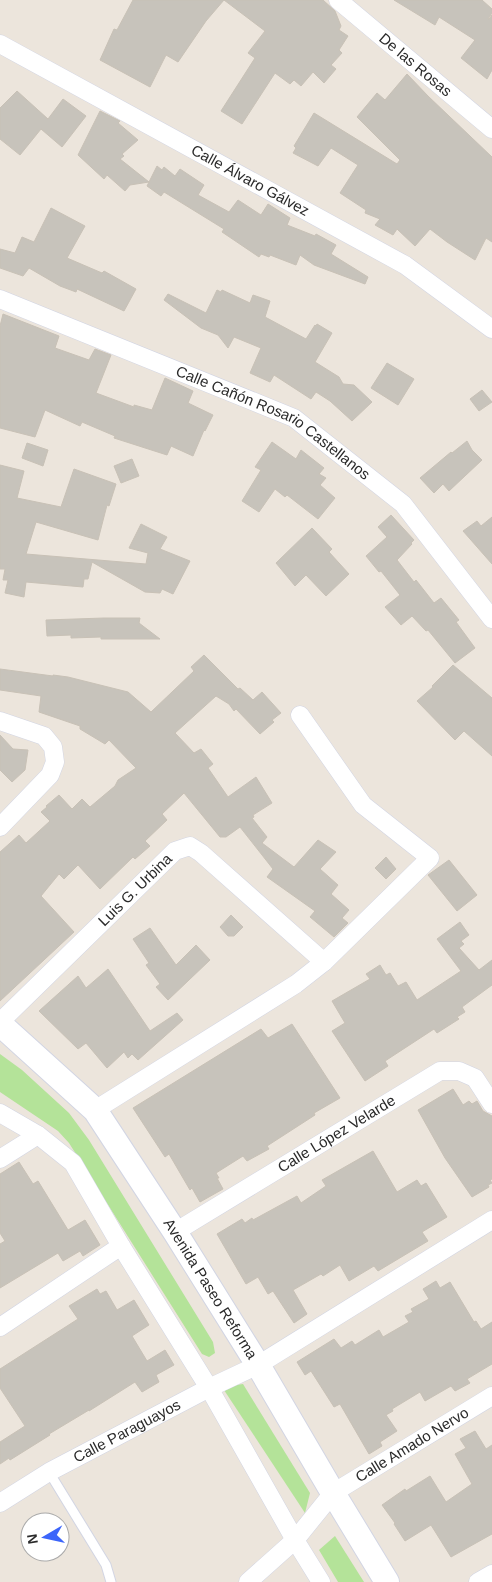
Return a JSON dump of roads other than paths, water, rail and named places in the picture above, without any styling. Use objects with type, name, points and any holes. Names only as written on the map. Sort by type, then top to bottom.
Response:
[{"type":"main road","name":"Avenida Paseo Reforma","points":[[0,1023],[95,1110],[175,1232],[258,1365],[332,1493],[387,1582]]},
{"type":"street","name":"De las Rosas","points":[[338,0],[492,129]]},
{"type":"street","name":"Calle Álvaro Gálvez","points":[[0,44],[405,265],[492,329]]},
{"type":"street","name":"Calle Cañón Rosario Castellanos","points":[[0,299],[294,418],[403,504],[492,619]]},
{"type":"street","points":[[95,1110],[296,984],[324,962],[430,858],[363,805],[300,715]]},
{"type":"street","points":[[0,721],[44,736],[53,747],[55,762],[50,775],[0,827]]},
{"type":"street","name":"Luis G. Urbina","points":[[0,1023],[175,850],[190,846],[201,853],[324,962]]},
{"type":"street","name":"Calle López Velarde","points":[[175,1232],[440,1071],[459,1071],[474,1078],[492,1104]]},
{"type":"street","points":[[0,1113],[38,1135],[73,1163],[121,1246],[208,1388],[321,1582]]},
{"type":"street","points":[[0,1159],[38,1135]]},
{"type":"street","points":[[258,1365],[492,1220]]},
{"type":"street","points":[[0,1327],[121,1246]]},
{"type":"street","name":"Calle Paraguayos","points":[[0,1504],[49,1472],[208,1388],[258,1365]]},
{"type":"street","name":"Calle Amado Nervo","points":[[332,1493],[492,1396]]},
{"type":"street","points":[[248,1582],[295,1540],[332,1493]]},
{"type":"street","points":[[478,1582],[492,1574]]},
{"type":"lane","points":[[49,1472],[106,1565],[112,1582]]}]
